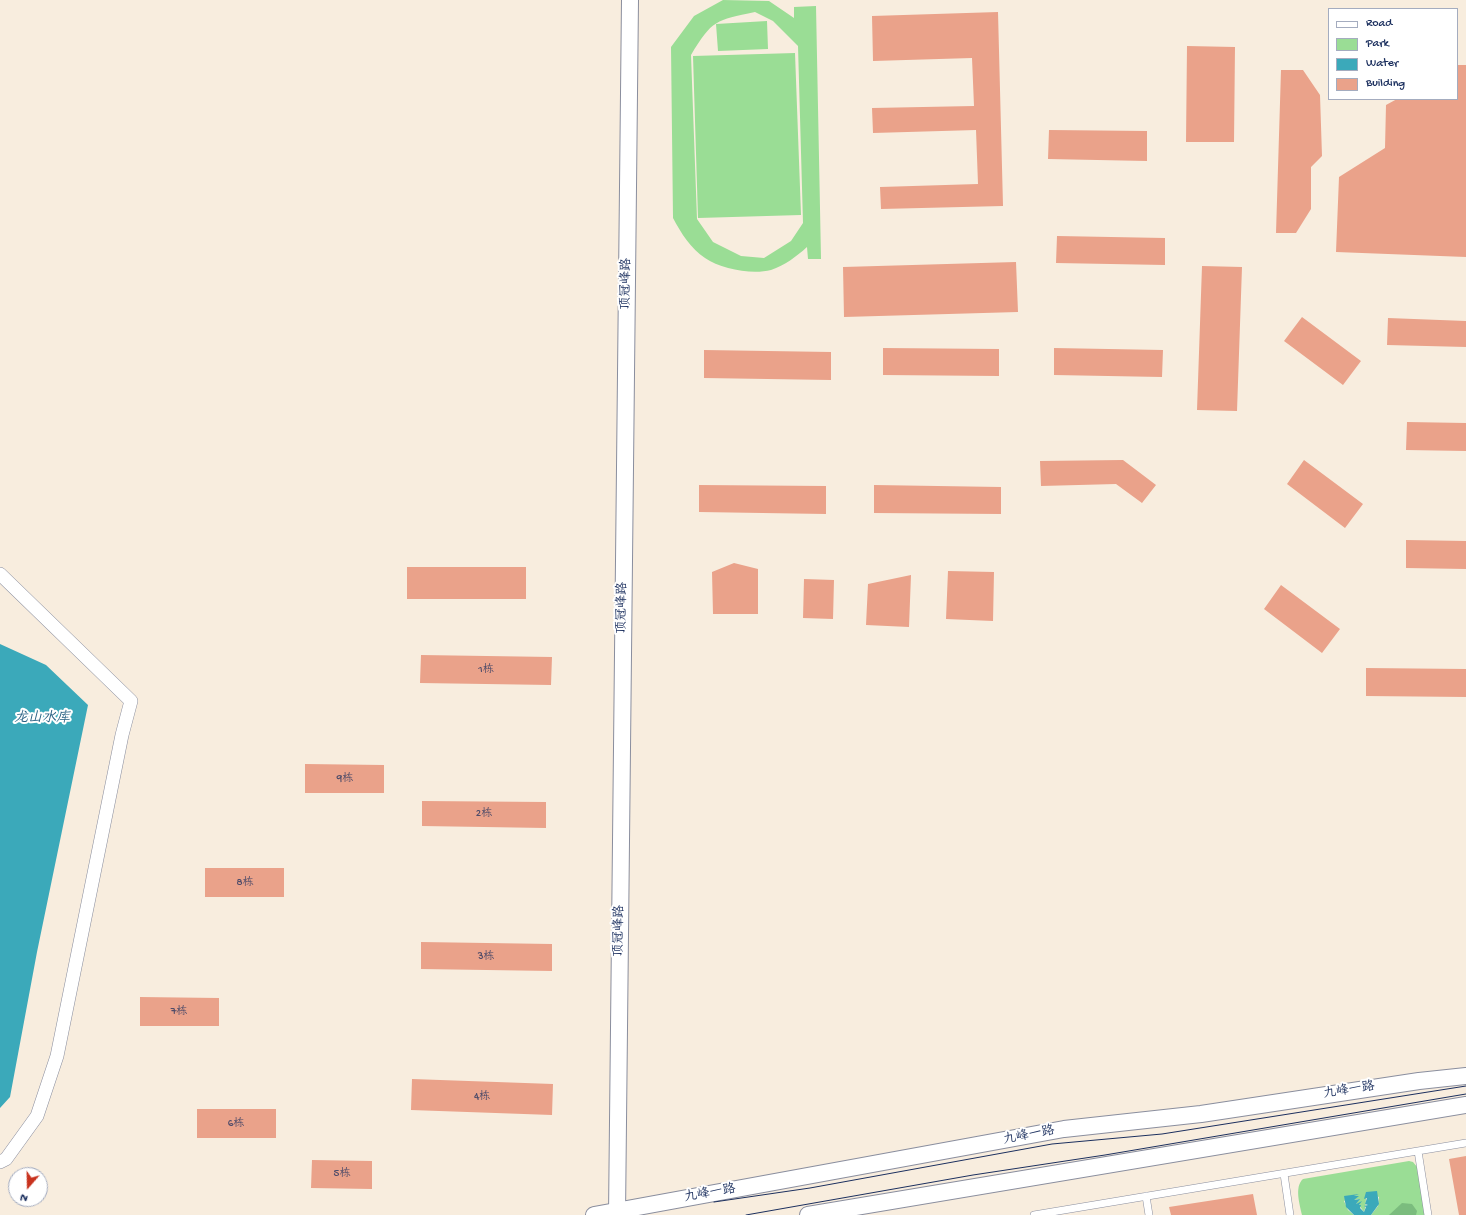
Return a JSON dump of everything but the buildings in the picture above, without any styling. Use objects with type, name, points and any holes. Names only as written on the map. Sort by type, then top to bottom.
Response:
[{"type":"street","name":"顶冠峰路","points":[[617,1213],[630,0]]},
{"type":"street","points":[[0,574],[131,701],[122,734],[57,1056],[37,1116],[6,1159],[0,1162]]},
{"type":"street","name":"九峰一路","points":[[594,1215],[617,1213],[1064,1129],[1200,1114],[1419,1081],[1466,1076]]},
{"type":"street","points":[[808,1215],[1466,1105]]},
{"type":"lane","points":[[1034,1215],[1466,1143]]},
{"type":"lane","points":[[1418,1151],[1428,1215]]},
{"type":"lane","points":[[1284,1174],[1290,1215]]},
{"type":"lane","points":[[1146,1196],[1149,1215]]},
{"type":"green space","points":[[723,0],[769,1],[794,18],[794,7],[816,6],[821,259],[808,259],[807,247],[781,266],[771,270],[755,272],[728,268],[712,262],[695,250],[683,235],[673,218],[671,47],[694,16]],"holes":[[[755,12],[773,21],[798,46],[803,223],[791,241],[764,258],[741,256],[713,242],[697,219],[691,55],[710,28],[723,20]]]},
{"type":"green space","points":[[767,21],[768,49],[718,51],[716,24]]},
{"type":"green space","points":[[795,53],[801,215],[698,218],[693,56]]},
{"type":"green space","points":[[1409,1161],[1413,1162],[1418,1168],[1425,1215],[1371,1215],[1378,1206],[1379,1197],[1367,1193],[1364,1212],[1359,1205],[1360,1203],[1356,1204],[1359,1199],[1354,1200],[1354,1196],[1357,1194],[1344,1201],[1348,1210],[1354,1215],[1302,1215],[1298,1191],[1300,1182],[1303,1179]]},
{"type":"green space","points":[[1402,1203],[1412,1204],[1417,1211],[1416,1215],[1389,1215]]},
{"type":"water","name":"龙山水库","points":[[0,644],[46,665],[88,705],[37,952],[10,1097],[0,1108]]},
{"type":"water","points":[[1377,1191],[1379,1204],[1371,1215],[1354,1215],[1346,1207],[1344,1196],[1359,1194],[1354,1196],[1359,1196],[1354,1200],[1360,1199],[1356,1204],[1362,1201],[1359,1205],[1361,1205],[1360,1208],[1364,1212],[1366,1207],[1364,1206],[1368,1205],[1365,1204],[1367,1198],[1364,1199],[1366,1192]]},
{"type":"tram line","points":[[714,1202],[810,1188],[1052,1144],[1162,1134],[1466,1086]]},
{"type":"tram line","points":[[746,1215],[973,1175],[1105,1155],[1466,1094]]}]
